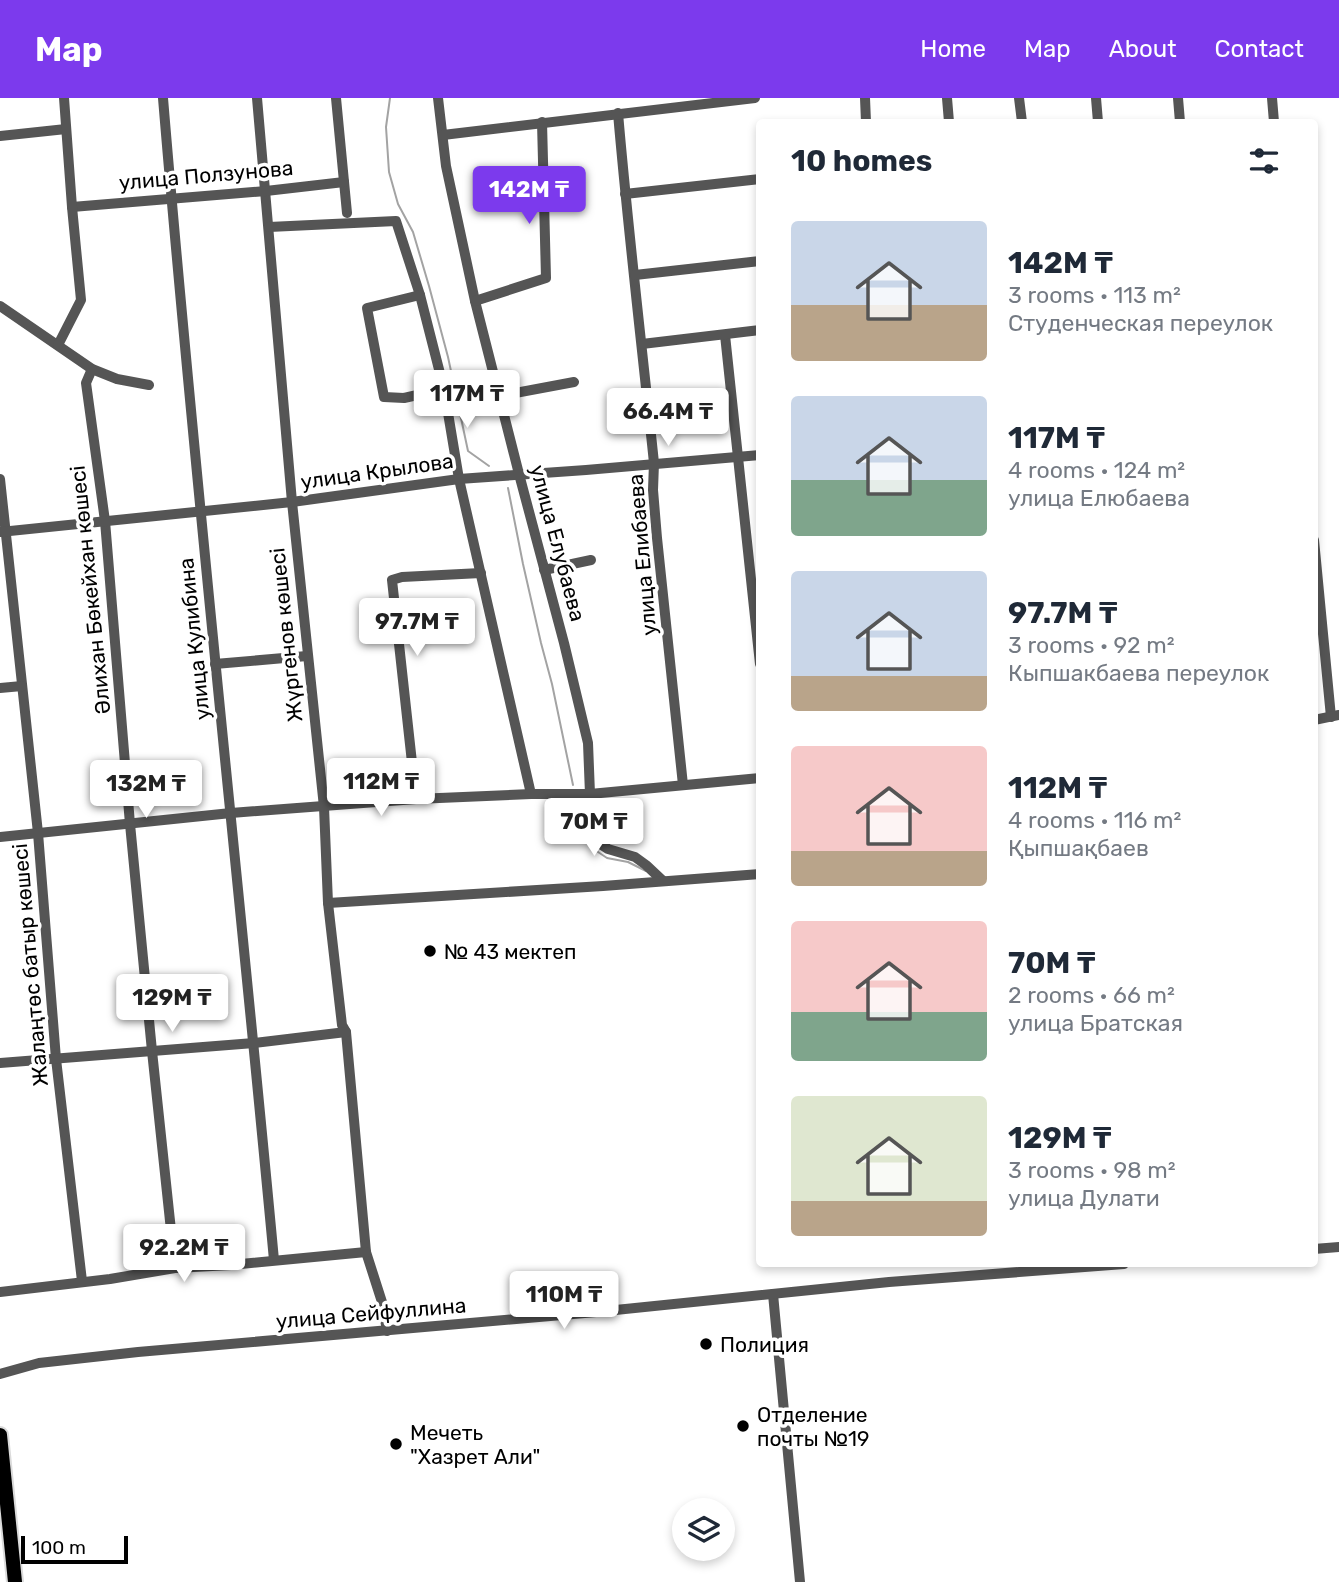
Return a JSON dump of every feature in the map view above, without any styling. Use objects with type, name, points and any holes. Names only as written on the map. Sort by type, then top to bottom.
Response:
[{"type":"main road","points":[[0,1435],[4,1523],[15,1582]]},
{"type":"street","points":[[58,345],[82,300],[64,98]]},
{"type":"street","name":"улица Кулибина","points":[[163,98],[200,511],[274,1260]]},
{"type":"street","name":"Жүргенов көшесі","points":[[257,98],[292,502],[324,807],[328,903],[342,1025],[346,1032],[366,1252],[382,1302],[387,1331]]},
{"type":"street","points":[[337,98],[347,213]]},
{"type":"street","name":"улица Елубаева","points":[[438,98],[446,166],[475,301],[588,743],[594,832],[599,843],[608,849],[635,857],[663,881]]},
{"type":"street","points":[[443,135],[755,98]]},
{"type":"street","points":[[865,98],[866,119]]},
{"type":"street","points":[[947,98],[949,119]]},
{"type":"street","points":[[1019,98],[1022,119]]},
{"type":"street","points":[[1096,98],[1098,119]]},
{"type":"street","points":[[1178,98],[1180,119]]},
{"type":"street","points":[[1272,98],[1274,119]]},
{"type":"street","name":"улица Елибаева","points":[[618,113],[654,463],[657,538],[683,785]]},
{"type":"street","points":[[475,301],[546,278],[541,122]]},
{"type":"street","points":[[0,136],[66,129]]},
{"type":"street","points":[[625,194],[756,179]]},
{"type":"street","name":"улица Ползунова","points":[[72,207],[266,191],[344,181]]},
{"type":"street","points":[[269,227],[396,221],[420,295],[444,389],[459,479],[531,794]]},
{"type":"street","points":[[635,275],[756,261]]},
{"type":"street","points":[[420,295],[367,308],[384,397],[404,398],[444,389]]},
{"type":"street","points":[[0,306],[92,369],[117,379],[149,385]]},
{"type":"street","points":[[642,344],[756,331]]},
{"type":"street","points":[[725,335],[756,627]]},
{"type":"street","name":"Әлихан Бөкейхан көшесі","points":[[92,369],[86,383],[105,521],[130,824],[175,1268]]},
{"type":"street","points":[[499,396],[574,382]]},
{"type":"street","name":"улица Крылова","points":[[3,532],[292,502],[459,479],[756,456]]},
{"type":"street","name":"Жалаңтөс батыр көшесі","points":[[0,480],[3,532],[38,833],[56,1059],[82,1281]]},
{"type":"street","points":[[544,570],[591,561]]},
{"type":"street","points":[[416,799],[392,580],[402,577],[481,573]]},
{"type":"street","points":[[1318,574],[1335,716]]},
{"type":"street","points":[[215,664],[307,656]]},
{"type":"street","points":[[0,688],[22,686]]},
{"type":"street","points":[[0,837],[231,813],[416,799],[590,794],[756,778]]},
{"type":"street","points":[[328,903],[756,874]]},
{"type":"street","points":[[0,1063],[254,1043],[346,1032]]},
{"type":"street","points":[[1318,1248],[1339,1247]]},
{"type":"street","points":[[0,1292],[175,1268],[366,1252]]},
{"type":"street","name":"улица Сейфуллина","points":[[0,1374],[39,1363],[138,1352],[596,1312],[948,1277],[1083,1267]]},
{"type":"street","points":[[773,1294],[800,1582]]},
{"type":"waterway","points":[[390,98],[386,127],[389,172],[398,204],[413,232],[429,286],[448,357],[468,451],[489,466]]},
{"type":"waterway","points":[[508,488],[573,785]]},
{"type":"waterway","points":[[576,800],[582,827],[592,848],[607,858],[628,862],[646,871]]},
{"type":"place","name":"№ 43 мектеп","points":[[430,951]]},
{"type":"place","name":"Полиция","points":[[706,1344]]},
{"type":"place","name":"Отделение почты №19","points":[[743,1426]]},
{"type":"place","name":"Мечеть \"Хазрет Али\"","points":[[396,1444]]}]
